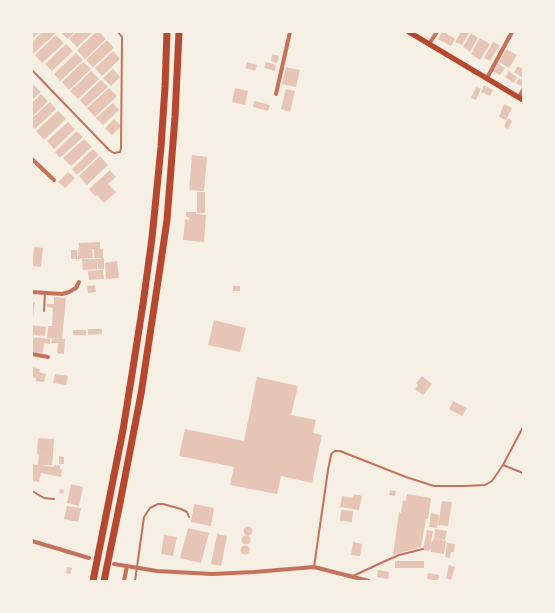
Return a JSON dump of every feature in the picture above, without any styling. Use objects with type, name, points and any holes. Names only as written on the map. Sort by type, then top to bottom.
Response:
[{"type":"highway","points":[[93,581],[123,430],[153,231],[161,147],[167,32]]},
{"type":"highway","points":[[104,581],[141,394],[160,268],[173,148],[179,32]]},
{"type":"main road","points":[[409,32],[521,98]]},
{"type":"street","points":[[276,94],[290,32]]},
{"type":"street","points":[[429,44],[437,32]]},
{"type":"street","points":[[486,78],[512,32]]},
{"type":"street","points":[[521,98],[523,90]]},
{"type":"street","points":[[32,159],[54,180]]},
{"type":"street","points":[[32,292],[62,294],[76,288],[79,282]]},
{"type":"street","points":[[32,354],[48,357]]},
{"type":"street","points":[[32,541],[89,558]]},
{"type":"street","points":[[114,564],[157,571],[212,574],[314,567],[369,581]]},
{"type":"street","points":[[124,581],[126,566]]},
{"type":"lane","points":[[32,70],[109,150],[114,153],[120,152],[122,37],[118,32]]},
{"type":"lane","points":[[44,311],[45,293]]},
{"type":"lane","points":[[314,567],[328,470],[332,453],[335,451],[340,451],[406,477],[434,486],[485,485],[492,481],[503,465],[523,427]]},
{"type":"lane","points":[[503,465],[523,473]]},
{"type":"lane","points":[[32,491],[44,498],[54,499]]},
{"type":"lane","points":[[135,581],[144,517],[150,508],[158,504],[163,504],[181,509],[187,512],[190,517]]},
{"type":"lane","points":[[352,577],[400,555],[423,549]]},
{"type":"building","points":[[32,32],[40,32],[32,39]]},
{"type":"building","points":[[42,32],[56,33],[34,53],[32,51],[32,42]]},
{"type":"building","points":[[60,32],[75,32],[68,39]]},
{"type":"building","points":[[77,32],[93,32],[77,47],[69,39]]},
{"type":"building","points":[[96,32],[99,32],[106,39],[85,59],[77,50]]},
{"type":"building","points":[[442,32],[455,39],[451,46],[438,39]]},
{"type":"building","points":[[461,32],[469,33],[462,45],[455,42]]},
{"type":"building","points":[[471,33],[478,38],[470,52],[463,47]]},
{"type":"building","points":[[56,35],[64,43],[42,63],[35,55]]},
{"type":"building","points":[[480,38],[490,44],[480,60],[471,54]]},
{"type":"building","points":[[107,40],[114,48],[93,67],[86,60]]},
{"type":"building","points":[[493,42],[500,45],[490,61],[484,58]]},
{"type":"building","points":[[66,44],[73,51],[52,71],[45,64]]},
{"type":"building","points":[[506,49],[517,55],[509,68],[499,62]]},
{"type":"building","points":[[113,51],[120,59],[102,76],[95,68]]},
{"type":"building","points":[[76,53],[83,60],[60,81],[54,74]]},
{"type":"building","points":[[272,54],[279,56],[277,63],[271,61]]},
{"type":"building","points":[[83,62],[91,69],[69,90],[62,82]]},
{"type":"building","points":[[247,62],[257,65],[255,71],[245,68]]},
{"type":"building","points":[[266,62],[276,65],[275,71],[264,68]]},
{"type":"building","points":[[497,63],[505,68],[500,75],[492,71]]},
{"type":"building","points":[[518,66],[523,69],[523,78],[514,72]]},
{"type":"building","points":[[286,67],[300,70],[296,87],[282,84]]},
{"type":"building","points":[[113,69],[120,77],[111,86],[103,78]]},
{"type":"building","points":[[91,71],[99,79],[78,99],[70,91]]},
{"type":"building","points":[[509,71],[517,77],[514,83],[505,77]]},
{"type":"building","points":[[519,78],[523,81],[521,86],[516,83]]},
{"type":"building","points":[[101,80],[108,87],[86,107],[80,100]]},
{"type":"building","points":[[33,84],[41,92],[32,100],[32,85]]},
{"type":"building","points":[[484,85],[493,90],[490,96],[481,92]]},
{"type":"building","points":[[476,87],[481,89],[476,100],[471,98]]},
{"type":"building","points":[[109,88],[117,96],[95,117],[87,108]]},
{"type":"building","points":[[235,88],[248,91],[245,105],[232,102]]},
{"type":"building","points":[[286,89],[295,91],[290,112],[281,109]]},
{"type":"building","points":[[41,94],[48,101],[32,117],[32,103]]},
{"type":"building","points":[[254,101],[270,105],[268,111],[253,107]]},
{"type":"building","points":[[50,102],[56,109],[35,129],[32,126],[32,118]]},
{"type":"building","points":[[113,103],[119,110],[103,125],[96,118]]},
{"type":"building","points":[[504,104],[512,108],[506,120],[499,117]]},
{"type":"building","points":[[58,111],[66,119],[44,140],[36,131]]},
{"type":"building","points":[[508,118],[512,121],[508,129],[504,127]]},
{"type":"building","points":[[114,119],[121,126],[112,135],[105,128]]},
{"type":"building","points":[[68,122],[75,129],[54,149],[47,141]]},
{"type":"building","points":[[77,131],[83,137],[60,158],[55,152]]},
{"type":"building","points":[[84,139],[92,147],[71,166],[63,158]]},
{"type":"building","points":[[93,149],[99,155],[77,175],[72,169]]},
{"type":"building","points":[[192,155],[207,157],[204,191],[189,190]]},
{"type":"building","points":[[100,156],[108,165],[87,185],[79,176]]},
{"type":"building","points":[[110,170],[116,177],[108,184],[116,192],[104,203],[89,189]]},
{"type":"building","points":[[68,172],[75,178],[65,188],[58,182]]},
{"type":"building","points":[[197,192],[205,192],[205,213],[197,213]]},
{"type":"building","points":[[186,212],[196,212],[196,214],[206,215],[204,242],[183,240],[185,219],[189,220],[190,218],[186,217]]},
{"type":"building","points":[[100,242],[100,249],[103,249],[103,258],[94,258],[94,249],[92,249],[93,258],[78,259],[79,243]]},
{"type":"building","points":[[34,247],[43,248],[41,267],[32,266]]},
{"type":"building","points":[[71,250],[77,250],[77,259],[71,259]]},
{"type":"building","points":[[104,258],[104,269],[98,269],[97,259]]},
{"type":"building","points":[[82,259],[97,259],[97,269],[83,270]]},
{"type":"building","points":[[117,261],[119,278],[106,279],[105,263]]},
{"type":"building","points":[[103,270],[104,279],[89,280],[88,271]]},
{"type":"building","points":[[95,285],[96,292],[88,293],[87,286]]},
{"type":"building","points":[[233,286],[240,286],[240,291],[233,291]]},
{"type":"building","points":[[54,297],[66,298],[62,339],[65,339],[64,354],[57,353],[58,343],[51,343],[52,339],[61,339],[47,338],[48,326],[52,326],[53,308],[47,307],[47,304],[54,304]]},
{"type":"building","points":[[32,302],[35,302],[33,317],[32,317]]},
{"type":"building","points":[[214,320],[246,328],[240,352],[208,345]]},
{"type":"building","points":[[32,325],[46,327],[45,336],[32,335]]},
{"type":"building","points":[[88,329],[102,329],[102,334],[88,335]]},
{"type":"building","points":[[73,330],[86,330],[86,335],[73,335]]},
{"type":"building","points":[[32,337],[50,339],[50,344],[44,343],[43,353],[32,352]]},
{"type":"building","points":[[32,367],[40,369],[39,372],[46,374],[44,382],[36,381],[36,378],[32,377]]},
{"type":"building","points":[[55,374],[68,376],[66,385],[53,383]]},
{"type":"building","points":[[422,376],[432,384],[423,395],[415,389],[418,385],[416,383]]},
{"type":"building","points":[[257,377],[298,386],[291,415],[316,420],[313,433],[322,435],[312,483],[281,476],[277,494],[230,485],[234,467],[179,456],[185,429],[244,441]]},
{"type":"building","points":[[453,401],[467,408],[462,416],[449,409]]},
{"type":"building","points":[[38,438],[54,439],[53,455],[37,454]]},
{"type":"building","points":[[39,454],[53,455],[52,465],[38,465]]},
{"type":"building","points":[[59,456],[64,457],[64,464],[59,464]]},
{"type":"building","points":[[32,464],[53,467],[54,465],[60,466],[60,469],[62,469],[61,477],[41,473],[39,482],[32,481]]},
{"type":"building","points":[[71,484],[83,487],[79,506],[67,503]]},
{"type":"building","points":[[60,489],[64,490],[63,494],[59,493]]},
{"type":"building","points":[[390,490],[396,491],[395,496],[389,495]]},
{"type":"building","points":[[354,494],[362,496],[359,510],[340,507],[342,496],[353,498]]},
{"type":"building","points":[[407,494],[431,498],[428,519],[426,519],[421,547],[393,555],[399,512],[401,513],[403,500],[406,501]]},
{"type":"building","points":[[442,501],[452,502],[448,526],[438,525]]},
{"type":"building","points":[[194,504],[214,508],[211,526],[191,522]]},
{"type":"building","points":[[67,506],[81,508],[78,522],[64,519]]},
{"type":"building","points":[[341,510],[353,511],[352,522],[340,521]]},
{"type":"building","points":[[431,513],[439,515],[437,528],[429,527]]},
{"type":"building","points":[[248,526],[253,531],[248,536],[243,531]]},
{"type":"building","points":[[188,528],[209,533],[201,563],[180,558]]},
{"type":"building","points":[[435,529],[447,531],[445,540],[434,538]]},
{"type":"building","points":[[427,530],[433,531],[430,548],[434,538],[446,541],[444,554],[431,552],[431,550],[423,550]]},
{"type":"building","points":[[217,534],[227,536],[221,566],[211,564]]},
{"type":"building","points":[[164,535],[177,537],[173,556],[161,554]]},
{"type":"building","points":[[246,535],[251,540],[246,545],[241,540]]},
{"type":"building","points":[[353,542],[362,544],[360,556],[351,555]]},
{"type":"building","points":[[447,543],[455,544],[454,552],[451,552],[450,558],[445,557]]},
{"type":"building","points":[[245,545],[250,550],[245,555],[240,550]]},
{"type":"building","points":[[395,561],[424,561],[424,568],[395,568]]},
{"type":"building","points":[[449,565],[455,567],[451,580],[446,578]]},
{"type":"building","points":[[67,567],[72,568],[70,574],[66,573]]},
{"type":"building","points":[[378,570],[389,572],[388,579],[377,577]]},
{"type":"building","points":[[428,573],[439,575],[438,581],[427,579]]}]
